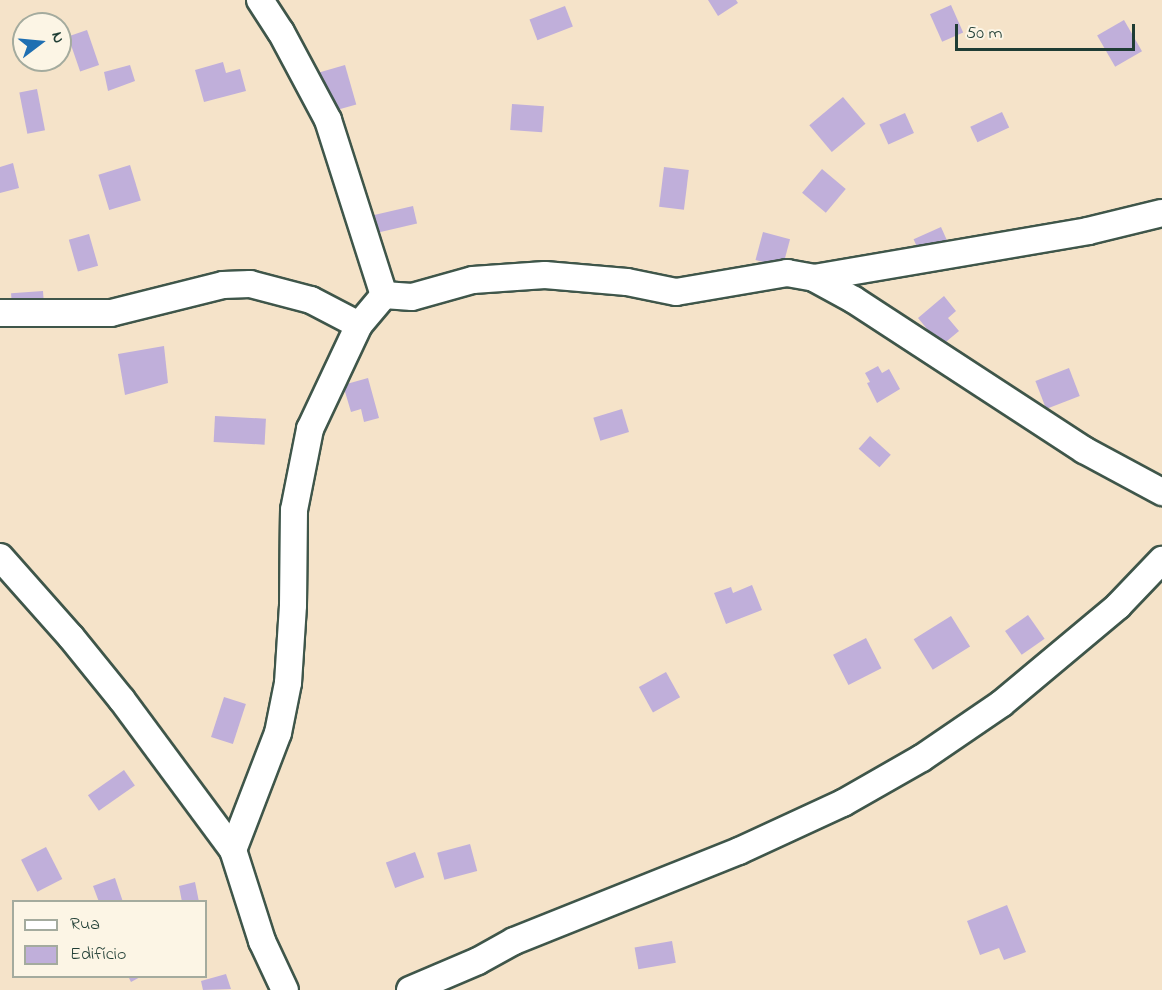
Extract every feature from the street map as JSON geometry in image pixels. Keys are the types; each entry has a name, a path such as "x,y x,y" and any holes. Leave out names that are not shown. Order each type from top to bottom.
{"street":[{"path":"260,0 281,32 328,120 384,295"},
{"path":"814,278 1088,231 1162,213"},
{"path":"384,295 412,297 473,280 545,275 627,282 676,292 787,273 814,278 854,300 1084,450 1162,492"},
{"path":"0,314 111,313 223,285 250,284 311,300 359,324"},
{"path":"233,850 278,733 288,683 293,605 294,510 310,429 359,324 384,295"},
{"path":"0,557 72,637 122,700 233,850 262,941 285,990"},
{"path":"410,990 478,961 514,941 739,850 843,803 922,758 1001,704 1118,606 1162,560"}],"building":[{"path":"708,0 736,0 738,3 718,16"},
{"path":"951,5 963,32 942,42 930,14"},
{"path":"565,6 573,27 537,40 530,20"},
{"path":"1124,20 1142,51 1115,67 1097,36"},
{"path":"87,30 99,65 80,71 72,48 72,35"},
{"path":"223,62 226,73 240,69 246,91 204,102 195,70"},
{"path":"130,65 135,81 108,91 104,72"},
{"path":"345,65 356,104 322,114 310,75"},
{"path":"37,89 45,130 27,134 19,92"},
{"path":"843,97 865,124 832,152 809,125"},
{"path":"512,104 544,106 542,132 510,130"},
{"path":"1002,112 1009,127 977,142 970,127"},
{"path":"905,113 914,133 888,144 879,124"},
{"path":"13,163 19,188 0,193 0,167"},
{"path":"130,165 141,200 109,210 98,175"},
{"path":"664,167 689,170 684,210 659,207"},
{"path":"822,169 846,189 826,213 802,193"},
{"path":"413,206 417,224 376,233 372,215"},
{"path":"941,227 950,247 923,259 914,239"},
{"path":"763,232 790,239 783,267 755,260"},
{"path":"89,234 98,266 78,272 69,240"},
{"path":"43,291 44,307 12,309 11,293"},
{"path":"944,296 956,311 948,318 959,331 941,346 918,318"},
{"path":"164,346 168,383 125,395 118,354"},
{"path":"878,366 882,373 889,369 900,389 877,403 867,383 870,382 865,373"},
{"path":"1069,368 1080,396 1046,409 1035,381"},
{"path":"368,378 379,418 364,422 361,409 351,412 343,385"},
{"path":"622,409 629,432 600,441 593,418"},
{"path":"215,416 266,419 265,445 214,442"},
{"path":"870,436 891,455 879,467 859,449"},
{"path":"752,585 762,610 726,624 714,593 731,587 733,593"},
{"path":"1028,615 1045,639 1022,655 1005,631"},
{"path":"951,616 970,647 933,670 914,639"},
{"path":"866,638 881,668 848,685 833,655"},
{"path":"666,672 680,697 653,712 639,687"},
{"path":"224,697 246,704 233,744 211,737"},
{"path":"124,770 135,786 99,811 88,795"},
{"path":"470,844 477,871 444,880 437,853"},
{"path":"46,847 62,879 37,892 21,860"},
{"path":"415,852 424,877 395,888 386,863"},
{"path":"115,878 122,900 98,900 93,886"},
{"path":"195,882 199,900 182,900 179,886"},
{"path":"1007,905 1026,952 1004,960 999,948 980,955 967,921"},
{"path":"672,941 676,963 638,969 635,948"},
{"path":"226,974 231,989 203,990 201,981"}]}
